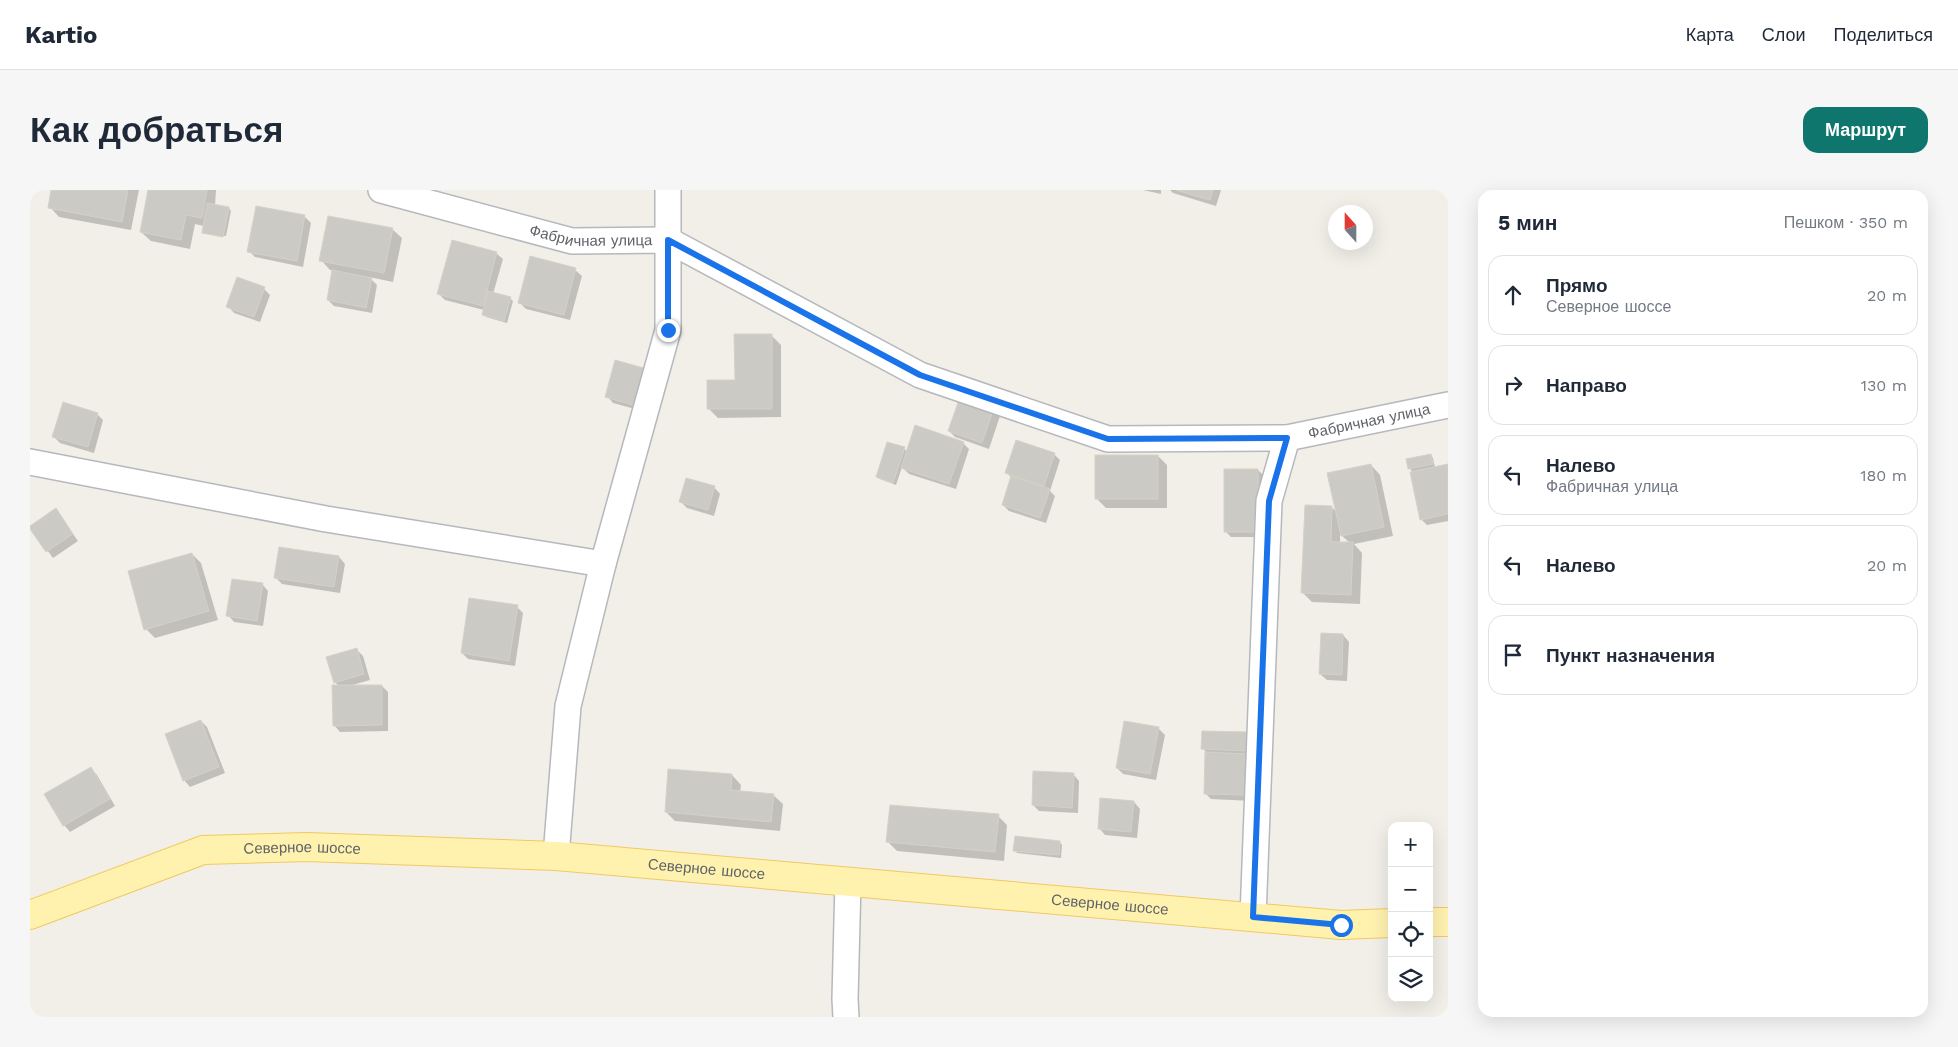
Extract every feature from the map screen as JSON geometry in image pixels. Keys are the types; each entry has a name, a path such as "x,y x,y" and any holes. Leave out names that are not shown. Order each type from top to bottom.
{"main road":[{"name":"Северное шоссе","path":"30,915 203,850 307,847 556,856 1341,925 1388,923"},
{"path":"1433,922 1448,922"}],"street":[{"name":"Фабричная улица","path":"381,190 572,241 668,240 920,375 1108,439 1287,438 1448,405"},
{"path":"556,856 568,706 603,564 668,330 668,190"},
{"path":"1253,917 1269,501 1287,438"},
{"path":"30,462 326,519 603,564"},
{"path":"846,1017 848,882"}],"building":[{"path":"51,190 128,190 122,222 48,208"},
{"path":"148,190 207,190 202,218 186,215 181,240 140,232"},
{"path":"1176,190 1213,190 1210,200"},
{"path":"207,203 229,207 223,237 202,233"},
{"path":"256,206 305,215 297,261 247,252"},
{"path":"328,216 393,228 384,273 319,261"},
{"path":"452,240 497,252 483,306 437,294"},
{"path":"530,256 576,268 564,315 518,303"},
{"path":"332,270 372,278 366,308 327,300"},
{"path":"237,277 265,287 254,317 226,307"},
{"path":"488,291 511,297 504,321 482,315"},
{"path":"734,334 772,334 772,409 707,409 707,380 735,380"},
{"path":"615,360 658,372 647,409 605,397"},
{"path":"960,397 994,408 982,443 948,431"},
{"path":"63,402 98,413 88,447 52,437"},
{"path":"915,425 964,442 949,484 901,468"},
{"path":"1016,440 1055,453 1044,486 1005,473"},
{"path":"887,442 905,447 893,483 876,477"},
{"path":"1431,454 1433,464 1408,469 1406,459"},
{"path":"1095,455 1158,455 1158,499 1095,499"},
{"path":"1371,464 1384,527 1341,536 1327,473"},
{"path":"1448,464 1448,514 1420,520 1410,472"},
{"path":"1224,469 1258,469 1259,532 1224,532"},
{"path":"1011,476 1050,489 1040,518 1002,505"},
{"path":"686,478 715,486 708,510 679,502"},
{"path":"1305,505 1332,506 1331,542 1353,542 1351,595 1301,593"},
{"path":"56,508 73,534 46,552 30,529 30,526"},
{"path":"279,547 339,556 334,587 274,578"},
{"path":"192,553 209,611 144,630 128,571"},
{"path":"232,579 263,583 257,621 226,616"},
{"path":"469,598 518,605 509,661 461,653"},
{"path":"1321,633 1343,634 1342,675 1319,674"},
{"path":"357,648 364,674 334,683 326,657"},
{"path":"332,685 382,685 382,725 333,726"},
{"path":"201,720 219,767 183,781 165,734"},
{"path":"1124,721 1159,727 1150,774 1116,768"},
{"path":"1202,731 1247,732 1246,751 1201,749"},
{"path":"1205,752 1249,754 1247,795 1204,794"},
{"path":"91,767 110,799 63,826 44,794"},
{"path":"668,769 732,774 731,790 774,794 771,822 665,812"},
{"path":"1033,771 1074,773 1072,808 1032,805"},
{"path":"1100,798 1134,801 1131,832 1098,829"},
{"path":"890,805 999,814 995,852 886,842"},
{"path":"1015,836 1060,841 1059,855 1013,851"}],"route":[{"path":"668,330 668,240 920,375 1108,439 1287,438 1269,501 1253,917 1341,925"}]}
